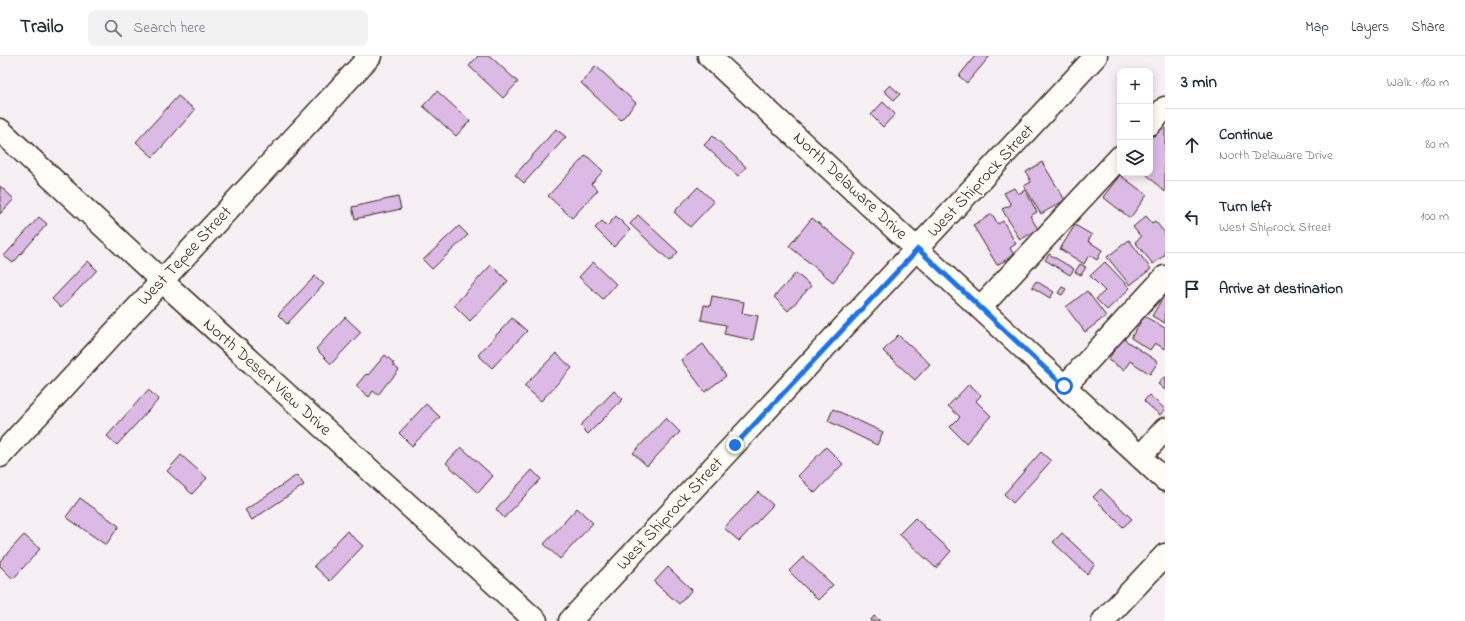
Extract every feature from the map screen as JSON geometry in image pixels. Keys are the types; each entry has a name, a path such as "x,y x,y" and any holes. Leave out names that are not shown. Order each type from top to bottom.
{"street":[{"name":"West Tepee Street","path":"0,456 370,56"},
{"name":"North Delaware Drive","path":"709,56 1165,480"},
{"name":"West Shiprock Street","path":"570,621 918,249 1096,56"},
{"path":"1153,121 1165,108"},
{"name":"North Desert View Drive","path":"0,130 162,281 536,621"},
{"path":"980,308 1117,159"},
{"path":"1064,386 1165,277"},
{"path":"1140,457 1165,429"},
{"path":"1103,621 1165,555"}],"building":[{"path":"478,56 490,56 518,82 503,98 469,66"},
{"path":"975,56 990,56 967,83 959,76"},
{"path":"596,66 636,103 621,120 581,83"},
{"path":"890,85 900,94 894,100 884,91"},
{"path":"437,91 470,121 456,136 423,106"},
{"path":"178,96 195,110 153,157 136,142"},
{"path":"883,102 895,114 883,127 871,115"},
{"path":"1164,124 1165,125 1165,192 1148,176 1153,176 1153,136"},
{"path":"556,129 566,137 524,183 515,175"},
{"path":"713,136 746,167 738,176 704,145"},
{"path":"586,155 603,171 591,184 598,190 572,218 548,196"},
{"path":"1042,162 1065,200 1041,214 1024,186 1031,182 1026,172"},
{"path":"1119,176 1147,195 1130,218 1103,197"},
{"path":"0,186 14,199 0,214"},
{"path":"698,187 714,202 690,227 674,212"},
{"path":"1014,188 1018,194 1025,190 1037,212 1030,216 1038,229 1020,240 1002,209 1011,205 1004,193"},
{"path":"398,197 401,209 355,219 352,207"},
{"path":"992,214 998,224 1003,221 1016,244 1010,248 1014,255 997,265 973,225"},
{"path":"638,215 678,252 670,261 630,224"},
{"path":"616,216 630,230 614,247 595,228 602,221 607,226"},
{"path":"1146,216 1152,223 1155,221 1165,233 1165,255 1153,264 1135,242 1141,237 1133,227"},
{"path":"39,217 47,224 13,263 4,256"},
{"path":"812,218 856,254 833,282 789,246"},
{"path":"1075,225 1092,235 1088,241 1102,250 1097,260 1089,255 1084,264 1060,249"},
{"path":"459,226 468,235 432,269 423,260"},
{"path":"1129,240 1151,269 1130,285 1107,257"},
{"path":"1049,254 1074,269 1070,275 1045,260"},
{"path":"88,261 97,270 61,308 52,299"},
{"path":"593,262 616,284 603,299 579,277"},
{"path":"1105,262 1130,288 1107,310 1096,299 1105,291 1090,276"},
{"path":"1080,264 1086,267 1081,275 1075,272"},
{"path":"491,265 508,281 470,321 454,305"},
{"path":"796,273 811,286 788,311 774,297"},
{"path":"315,276 324,284 287,324 278,315"},
{"path":"1036,281 1054,292 1050,298 1032,287"},
{"path":"1062,287 1066,289 1062,295 1058,293"},
{"path":"1087,291 1106,316 1085,332 1066,307"},
{"path":"1165,294 1165,323 1152,316"},
{"path":"712,296 744,302 742,313 758,316 753,340 724,334 726,325 701,320 704,305 710,306"},
{"path":"1144,316 1165,328 1165,349 1155,343 1150,350 1131,338"},
{"path":"345,317 361,332 331,364 316,349"},
{"path":"512,318 527,331 492,368 478,355"},
{"path":"898,335 930,364 915,380 883,351"},
{"path":"1122,338 1158,362 1150,374 1130,361 1124,370 1108,360"},
{"path":"703,344 726,376 705,392 681,360"},
{"path":"556,353 572,368 541,401 524,386"},
{"path":"385,355 399,370 378,395 373,391 369,397 356,386 366,374 368,375"},
{"path":"1164,377 1165,378 1165,390 1158,384"},
{"path":"969,384 981,395 976,401 991,416 966,443 950,427 960,417 948,406"},
{"path":"148,390 159,399 117,445 107,436"},
{"path":"614,391 623,399 588,434 580,426"},
{"path":"1149,395 1165,409 1160,415 1144,401"},
{"path":"426,404 440,417 412,446 399,433"},
{"path":"833,409 883,432 877,445 828,421"},
{"path":"666,418 680,432 647,466 633,453"},
{"path":"461,447 493,476 478,493 446,463"},
{"path":"826,447 843,464 815,493 798,476"},
{"path":"1041,452 1051,461 1013,503 1004,494"},
{"path":"181,455 207,478 192,494 167,471"},
{"path":"532,470 541,479 504,518 496,509"},
{"path":"297,475 304,485 252,520 245,510"},
{"path":"1101,489 1132,519 1123,527 1093,497"},
{"path":"758,492 773,505 739,541 724,528"},
{"path":"80,498 119,526 106,545 66,517"},
{"path":"577,508 593,523 560,559 544,544"},
{"path":"915,518 951,551 936,568 899,534"},
{"path":"347,531 363,546 330,581 314,566"},
{"path":"1062,533 1095,564 1087,574 1053,542"},
{"path":"24,535 40,549 13,579 0,566 0,561"},
{"path":"803,557 833,585 818,600 789,571"},
{"path":"668,567 692,590 679,604 654,582"},
{"path":"874,616 880,621 870,621"}],"route":[{"path":"735,445 918,249 1064,386"}]}
